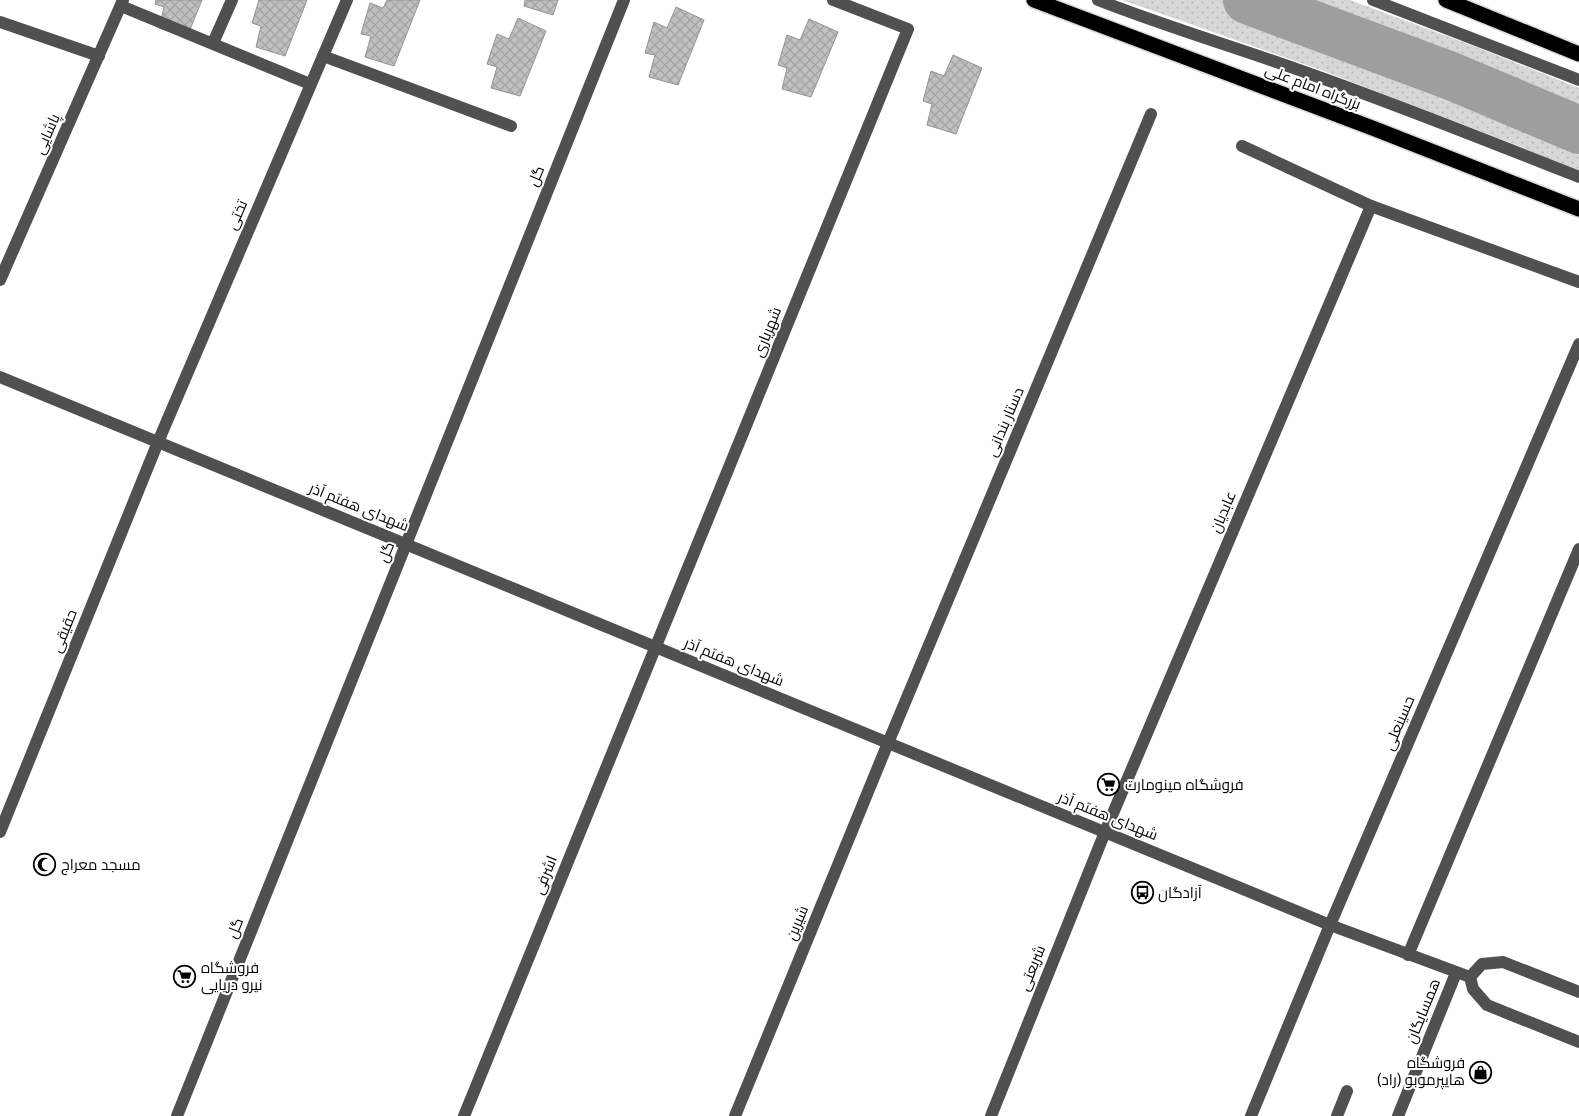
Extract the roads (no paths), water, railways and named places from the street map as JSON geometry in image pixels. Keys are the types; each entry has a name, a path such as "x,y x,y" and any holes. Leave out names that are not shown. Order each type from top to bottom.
{"highway":[{"name":"بزرگراه امام علی","path":"1034,0 1579,209"},
{"path":"1446,0 1579,54"}],"street":[{"path":"213,43 232,0"},
{"name":"تختی","path":"158,442 347,0"},
{"name":"گل","path":"177,1116 624,0"},
{"name":"شهریاری","path":"656,647 908,29 833,0"},
{"path":"1098,0 1323,78 1579,177"},
{"path":"1372,0 1579,80"},
{"path":"122,3 310,84"},
{"name":"پاشایی","path":"0,280 122,3"},
{"path":"0,22 99,56"},
{"path":"323,56 511,126"},
{"name":"دستار بندانی","path":"888,743 1152,114"},
{"path":"1242,146 1371,206 1579,282"},
{"name":"عابدیان","path":"1104,832 1371,206"},
{"name":"حسینعلی","path":"1252,1116 1330,925 1579,344"},
{"name":"شهدای هفتم آذر","path":"0,377 1330,925 1470,978"},
{"name":"حقیقی","path":"0,832 158,442"},
{"path":"1408,955 1579,549"},
{"name":"اشرفی","path":"464,1116 656,647"},
{"name":"شیرین","path":"735,1116 888,743"},
{"name":"شریعتی","path":"991,1116 1104,832"},
{"path":"1579,992 1503,962 1482,964 1470,978 1472,989 1487,1005 1579,1042"},
{"name":"همسایگان","path":"1398,1116 1456,974"},
{"path":"1337,1116 1347,1090"}],"waterway":[{"path":"1247,0 1451,76 1579,130"}],"place":[{"name":"فروشگاه مینومارت","path":"1109,785"},
{"name":"مسجد معراج","path":"45,865"},
{"name":"آزادگان","path":"1142,893"},
{"name":"فروشگاه نیرو دریایی","path":"185,977"},
{"name":"فروشگاه هایپرموبو (راد)","path":"1481,1072"}]}
